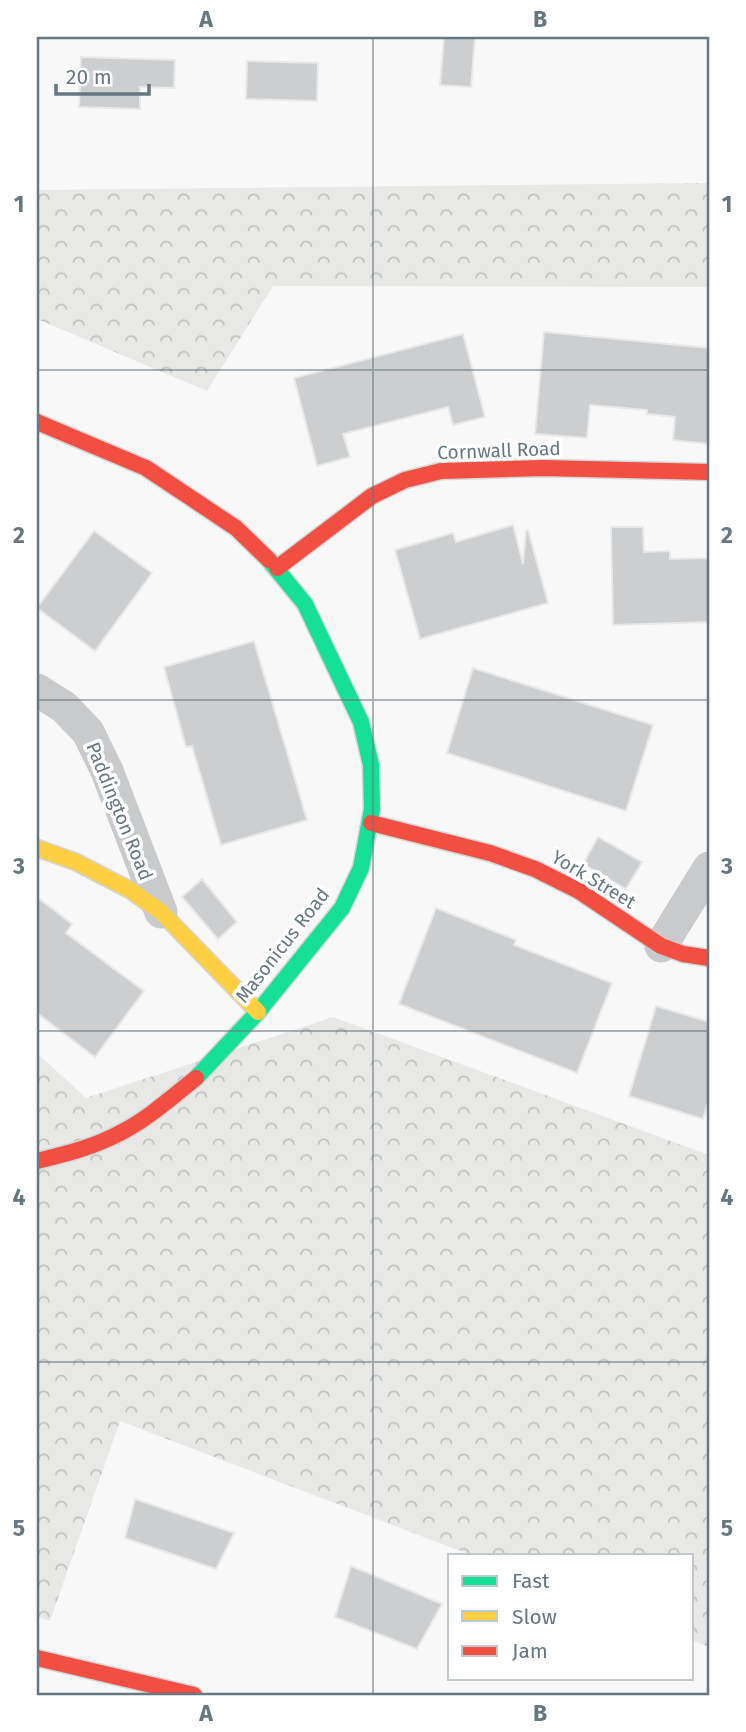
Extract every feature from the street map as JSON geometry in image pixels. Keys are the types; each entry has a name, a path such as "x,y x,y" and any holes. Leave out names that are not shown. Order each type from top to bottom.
{"street":[{"name":"Masonicus Road","path":"37,422 146,468 236,528 277,568 305,604 361,722 371,765 371,823 360,868 342,908 258,1012 198,1076 121,1133 75,1152 37,1161"},
{"name":"Cornwall Road","path":"277,568 372,496 405,480 441,471 543,468 709,472"},
{"name":"Paddington Road","path":"37,690 64,707 88,732 107,771 161,912"},
{"name":"York Street","path":"371,823 489,853 536,869 579,891 661,947 709,958"},
{"path":"37,848 76,862 130,890 161,912 258,1012"},
{"path":"661,947 709,868"},
{"path":"38,1663 194,1695"}],"green space":[{"path":"709,183 709,287 273,286 207,391 37,319 37,190"},
{"path":"333,1017 709,1155 709,1647 694,1641 694,1554 468,1554 120,1421 50,1621 37,1617 37,1053 86,1098"}],"building":[{"path":"444,37 475,37 471,87 440,85"},
{"path":"81,57 175,60 174,88 140,87 140,109 79,107"},
{"path":"247,61 318,63 317,101 246,99"},
{"path":"544,332 709,348 709,444 673,440 675,417 647,414 647,410 590,405 587,438 535,434"},
{"path":"463,334 485,417 453,425 448,407 343,434 350,457 317,466 294,378"},
{"path":"513,525 523,564 528,530 548,603 420,639 395,550 453,533 456,542"},
{"path":"611,527 643,527 644,552 670,551 670,559 709,558 709,622 613,625"},
{"path":"94,531 152,573 95,651 37,608"},
{"path":"254,641 307,820 221,845 192,746 186,747 164,667"},
{"path":"473,668 653,725 626,811 447,753"},
{"path":"598,837 642,862 626,889 583,864"},
{"path":"202,879 237,922 218,939 182,897"},
{"path":"37,897 72,924 66,933 144,991 95,1057 37,1013"},
{"path":"436,908 516,940 514,945 612,983 577,1073 399,1004"},
{"path":"656,1006 709,1022 709,1099 703,1119 629,1096"},
{"path":"135,1499 234,1533 216,1569 125,1538"},
{"path":"351,1566 442,1604 417,1649 335,1617"}],"traffic: fast":[{"path":"196,1078 258,1012 342,908 361,868 372,809 371,765 361,722 305,604 269,560"}],"traffic: slow":[{"path":"37,848 76,862 130,890 161,912 258,1012"}],"traffic: jam":[{"path":"37,422 146,468 236,528 269,560"},
{"path":"277,568 372,496 405,480 441,471 543,468 709,472"},
{"path":"371,823 490,853 535,869 579,891 661,946 683,954 709,958"},
{"path":"37,1161 90,1146 120,1133 150,1114 196,1078"},
{"path":"37,1658 194,1695"}]}
